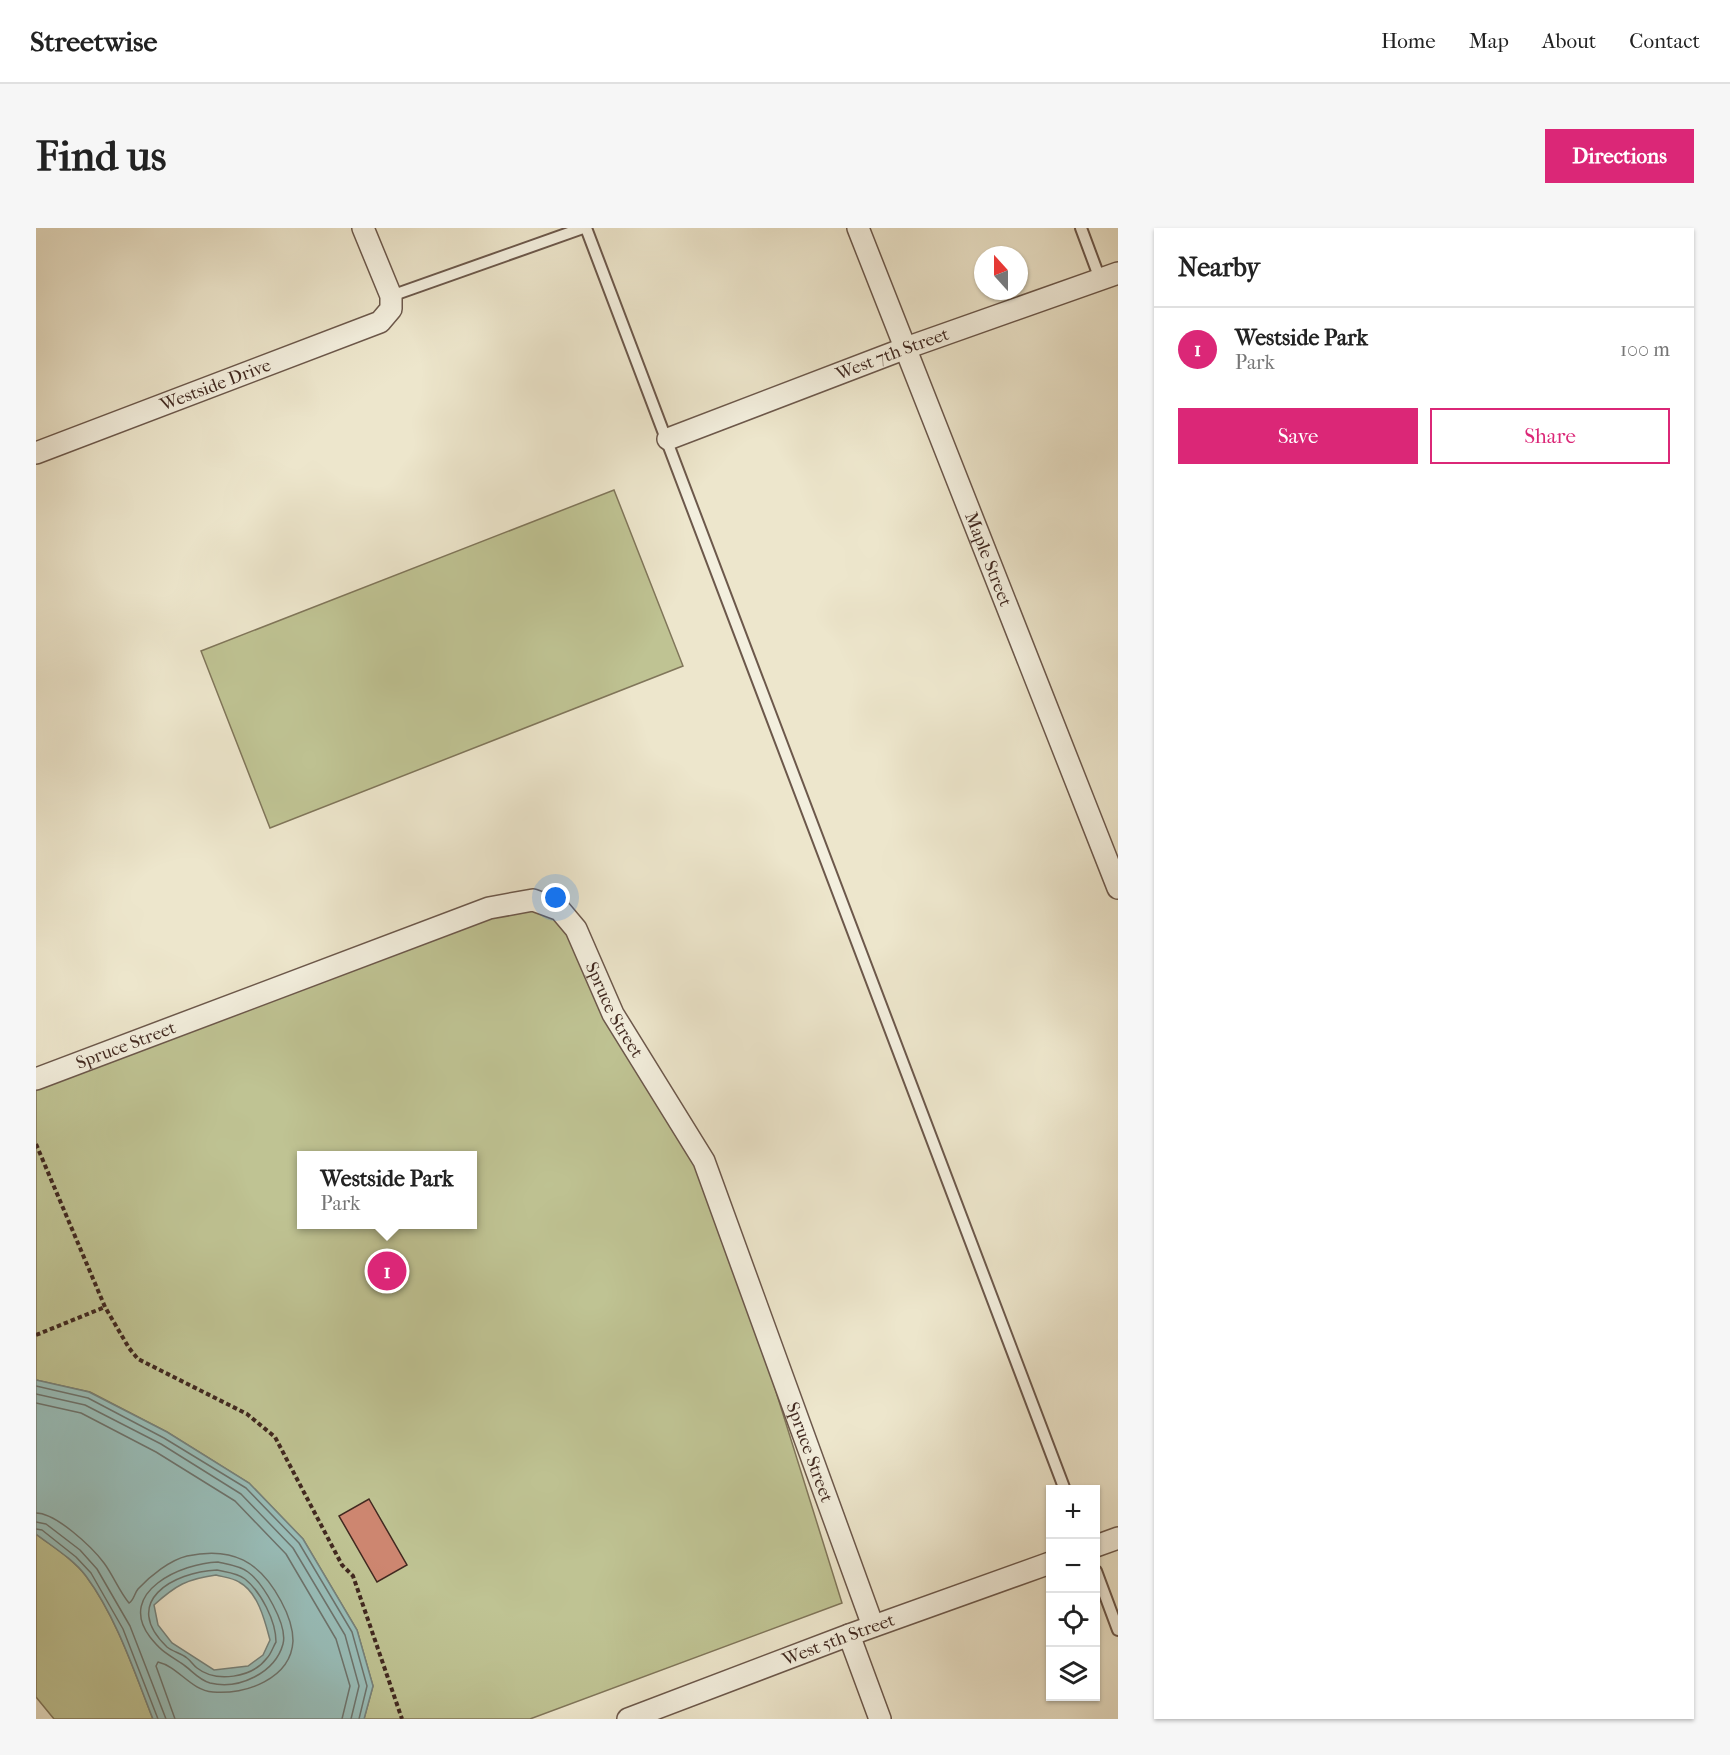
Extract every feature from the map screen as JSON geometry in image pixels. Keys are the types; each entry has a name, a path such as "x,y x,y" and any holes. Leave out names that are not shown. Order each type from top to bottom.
{"street":[{"path":"363,228 391,303"},
{"name":"Maple Street","path":"858,228 1118,888"},
{"name":"West 7th Street","path":"668,439 906,348 1109,276"},
{"name":"Westside Drive","path":"36,453 380,321 391,303"},
{"name":"Spruce Street","path":"36,1079 489,908 534,900 560,910 576,929 613,1014 704,1161 873,1626"},
{"path":"1100,1544 1118,1538"},
{"name":"West 5th Street","path":"628,1719 873,1626 1046,1564"},
{"path":"849,1635 880,1719"}],"lane":[{"name":"Westside Drive","path":"391,303 584,228 668,439 1063,1485"},
{"path":"1081,228 1109,276"},
{"path":"1100,1584 1118,1630"}],"path":[{"path":"36,1144 105,1307 129,1348 138,1359 247,1414 275,1437 342,1565 353,1576 402,1719"},
{"path":"36,1335 105,1307"}],"green space":[{"path":"614,490 683,666 270,828 201,651"},
{"path":"533,900 576,929 704,1161 842,1603 530,1719 364,1719 373,1686 357,1630 303,1539 249,1483 167,1432 90,1392 36,1380 36,1079"},
{"path":"36,1534 75,1564 97,1592 124,1645 153,1719 54,1719 36,1697"}],"water":[{"path":"36,1380 89,1392 167,1432 249,1483 303,1539 357,1630 373,1686 364,1719 153,1719 124,1645 97,1592 75,1564 36,1534","holes":["216,1575 234,1580 246,1587 256,1600 263,1616 270,1640 263,1655 248,1666 214,1670 172,1643 158,1625 154,1605 162,1598 189,1581"]}],"building":[{"path":"369,1499 407,1565 377,1582 339,1516"}],"place":[{"name":"Westside Park","path":"387,1271"}]}
